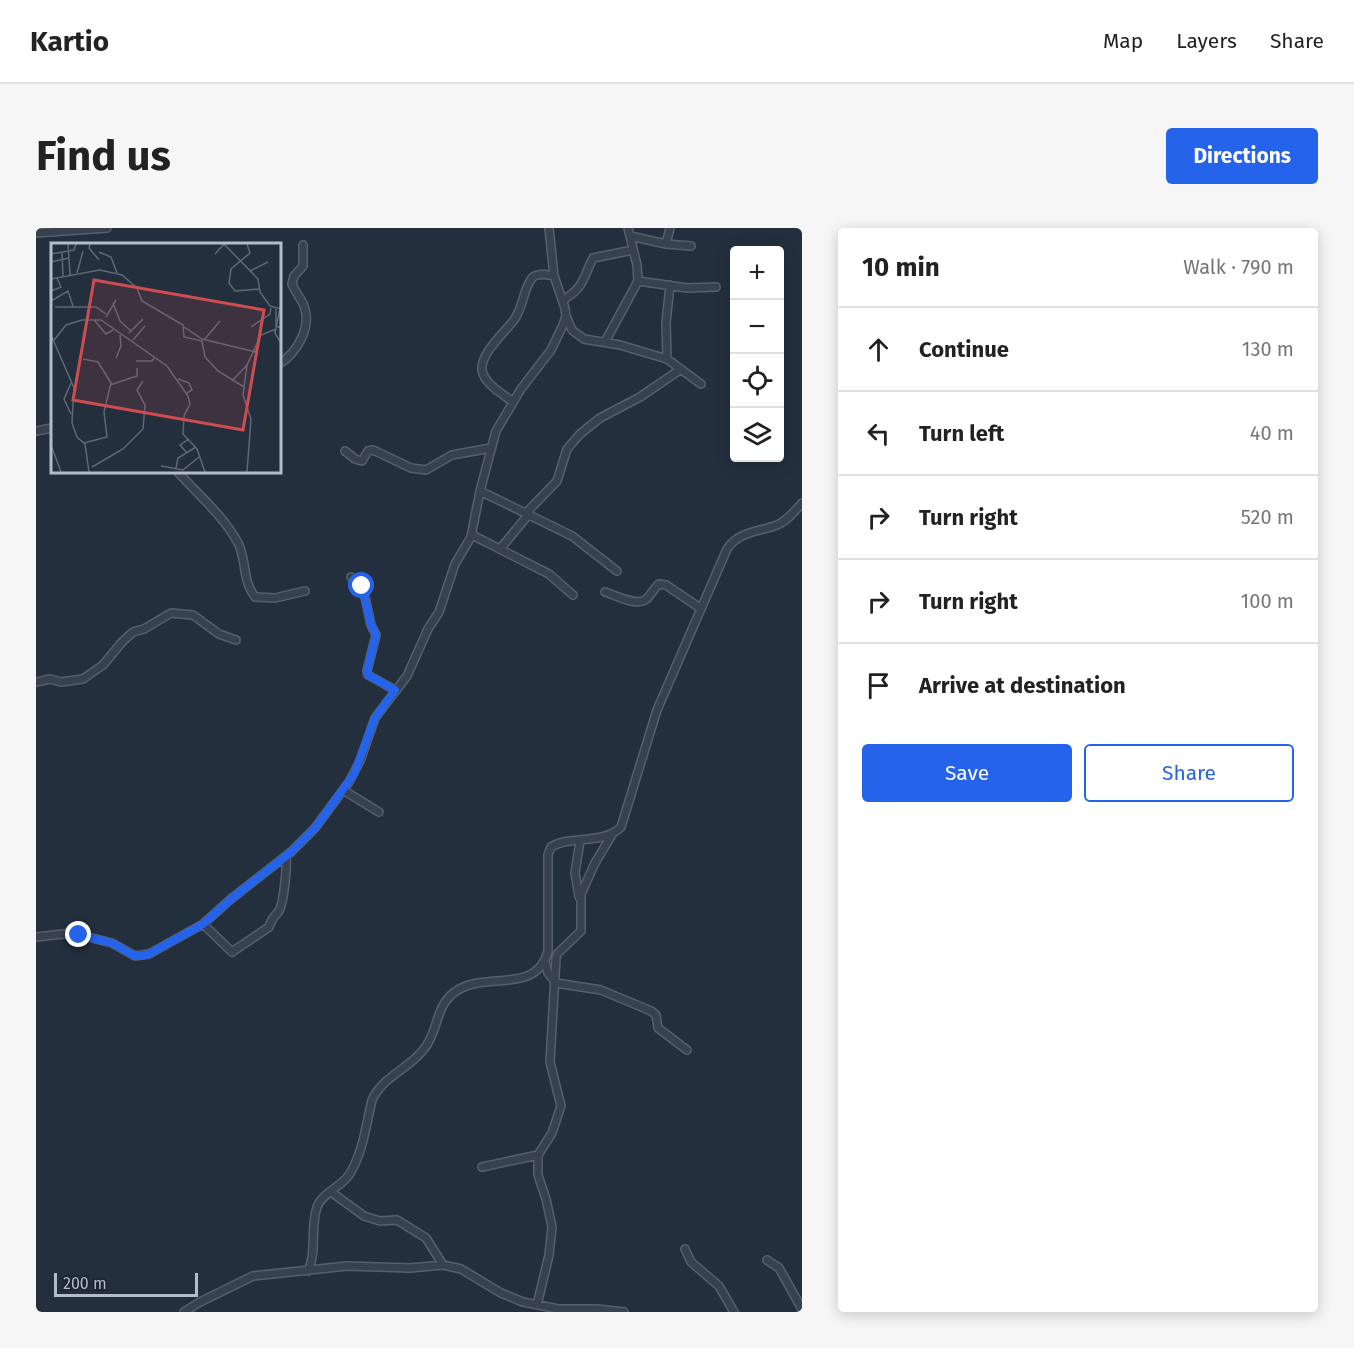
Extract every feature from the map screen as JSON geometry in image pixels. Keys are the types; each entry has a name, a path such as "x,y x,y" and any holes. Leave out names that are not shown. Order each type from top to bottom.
{"street":[{"path":"36,232 107,228"},
{"path":"549,228 554,276 566,316 576,335 590,341 605,342 667,359 701,384"},
{"path":"666,244 670,228"},
{"path":"629,232 666,244 691,246"},
{"path":"605,342 638,281 629,232"},
{"path":"280,363 292,354 306,327 304,306 292,284 294,276 303,266 303,245"},
{"path":"563,300 578,291 593,258 633,250"},
{"path":"513,402 489,383 483,374 483,361 517,315 526,289 534,276 538,274 554,276"},
{"path":"638,281 698,288 716,287"},
{"path":"667,359 666,323 670,285"},
{"path":"36,937 72,933 112,943 135,956 149,954 203,924 303,842 315,828 343,790 360,761 375,718 407,676 428,629 439,612 455,564 472,535 490,448 501,421 521,389 552,350 566,316"},
{"path":"500,549 557,481 567,449 580,434 600,418 640,397 681,369"},
{"path":"36,431 51,428"},
{"path":"345,451 355,459 362,461 369,451 373,450 411,468 426,470 452,455 490,448"},
{"path":"178,472 218,513 237,541 242,555 246,584 255,597 275,598 305,591"},
{"path":"480,491 572,536 617,571"},
{"path":"687,1050 658,1028 656,1016 647,1009 601,990 556,983 548,973 545,962 548,951 546,905 549,850 557,843 580,841 613,833 623,823 651,726 700,608 731,543 752,531 780,524 802,503"},
{"path":"472,535 549,574 573,595"},
{"path":"351,577 363,588 371,625 376,635 368,675 395,690"},
{"path":"605,592 641,601 646,599 659,584 666,585 700,608"},
{"path":"36,682 47,679 61,682 84,679 103,665 133,632 144,629 171,613 193,615 219,634 236,640"},
{"path":"343,790 379,812"},
{"path":"580,902 588,878 613,833"},
{"path":"537,1305 549,1255 552,1227 538,1175 538,1155 554,1127 561,1106 550,1062 557,956 582,928 575,873 580,841"},
{"path":"203,924 232,952 269,927 270,920 281,905 287,868 285,857"},
{"path":"312,1268 317,1206 342,1183 357,1157 376,1092 385,1080 411,1063 424,1049 430,1040 439,1012 448,997 457,990 475,983 519,979 529,975 545,962"},
{"path":"482,1167 538,1155"},
{"path":"331,1192 364,1216 381,1221 397,1220 426,1238 443,1264"},
{"path":"685,1249 691,1262 719,1286 734,1312"},
{"path":"767,1260 778,1268 802,1309"},
{"path":"184,1312 253,1276 312,1268 347,1266 410,1268 443,1264 460,1269 512,1298 537,1305 558,1309 624,1312"}],"route":[{"path":"79,935 112,943 135,956 149,954 203,924 303,842 315,828 354,774 375,718 395,690 368,675 376,635 371,625 362,586"}]}
